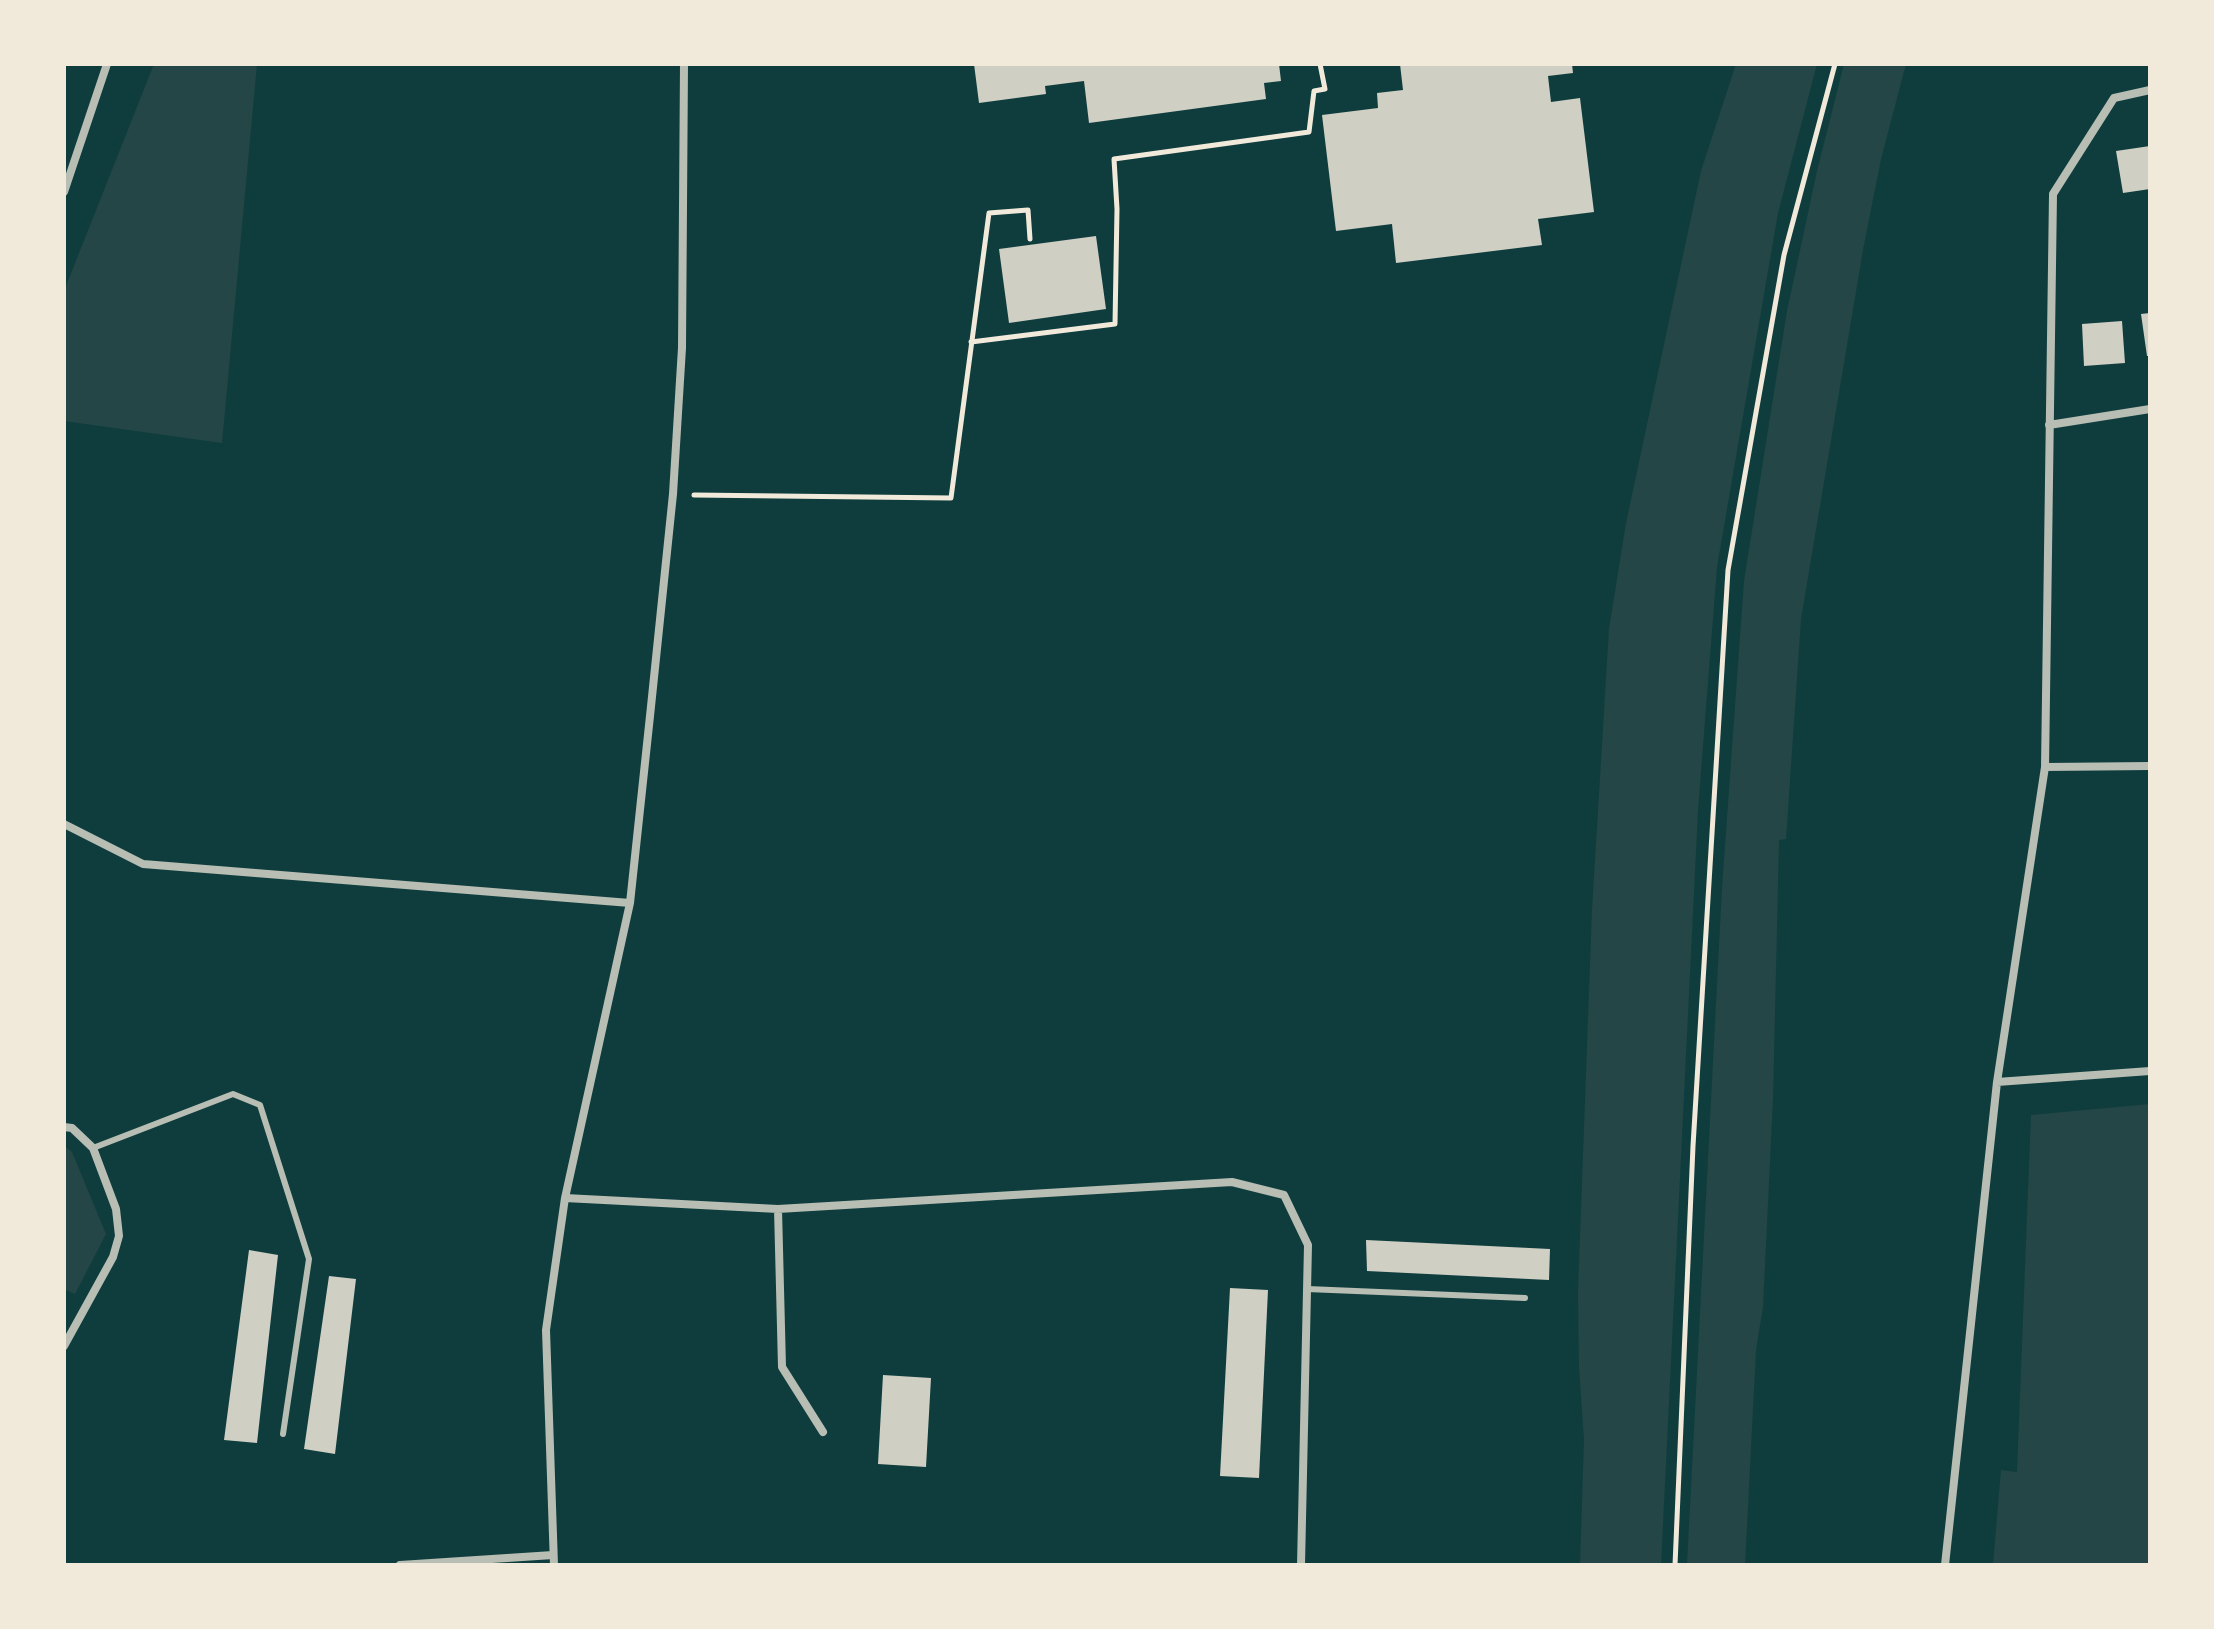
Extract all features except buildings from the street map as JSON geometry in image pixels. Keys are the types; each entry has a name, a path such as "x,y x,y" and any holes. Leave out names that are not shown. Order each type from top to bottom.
{"street":[{"path":"64,192 107,64"},
{"path":"400,1565 554,1560 546,1330 565,1198 630,903 673,494 682,348 684,64"},
{"path":"1945,1565 1997,1082 2045,767 2053,194 2114,98 2150,90"},
{"path":"2049,425 2150,409"},
{"path":"2045,767 2150,766"},
{"path":"64,824 143,864 630,903"},
{"path":"1997,1082 2150,1071"},
{"path":"64,1127 72,1128 93,1148 116,1209 119,1236 113,1257 64,1346"},
{"path":"565,1198 778,1209 1232,1182 1284,1195 1308,1245 1301,1565"},
{"path":"778,1209 782,1367 823,1432"}],"lane":[{"path":"93,1148 233,1094 260,1105 309,1259 283,1434"},
{"path":"1307,1289 1525,1298"}],"path":[{"path":"971,342 1115,324 1117,209 1114,159 1309,132 1314,91 1325,89 1320,64"},
{"path":"1675,1565 1693,1146 1728,570 1784,255 1835,64"},
{"path":"673,494 951,498 989,213 1028,210 1030,239"}],"shaded area":[{"path":"154,64 257,64 222,443 64,421 64,291"},
{"path":"1736,64 1817,64 1778,213 1717,567 1698,810 1661,1565 1580,1565 1584,1440 1578,1292 1592,910 1609,629 1626,523 1701,171"},
{"path":"1844,64 1906,64 1881,159 1863,250 1801,619 1786,839 1779,840 1773,1099 1763,1307 1756,1350 1745,1565 1687,1565 1722,888 1744,581 1787,311"},
{"path":"2150,1104 2150,1565 1993,1565 2001,1470 2017,1472 2031,1115"},
{"path":"64,1146 72,1152 106,1234 75,1294 64,1289"}]}
